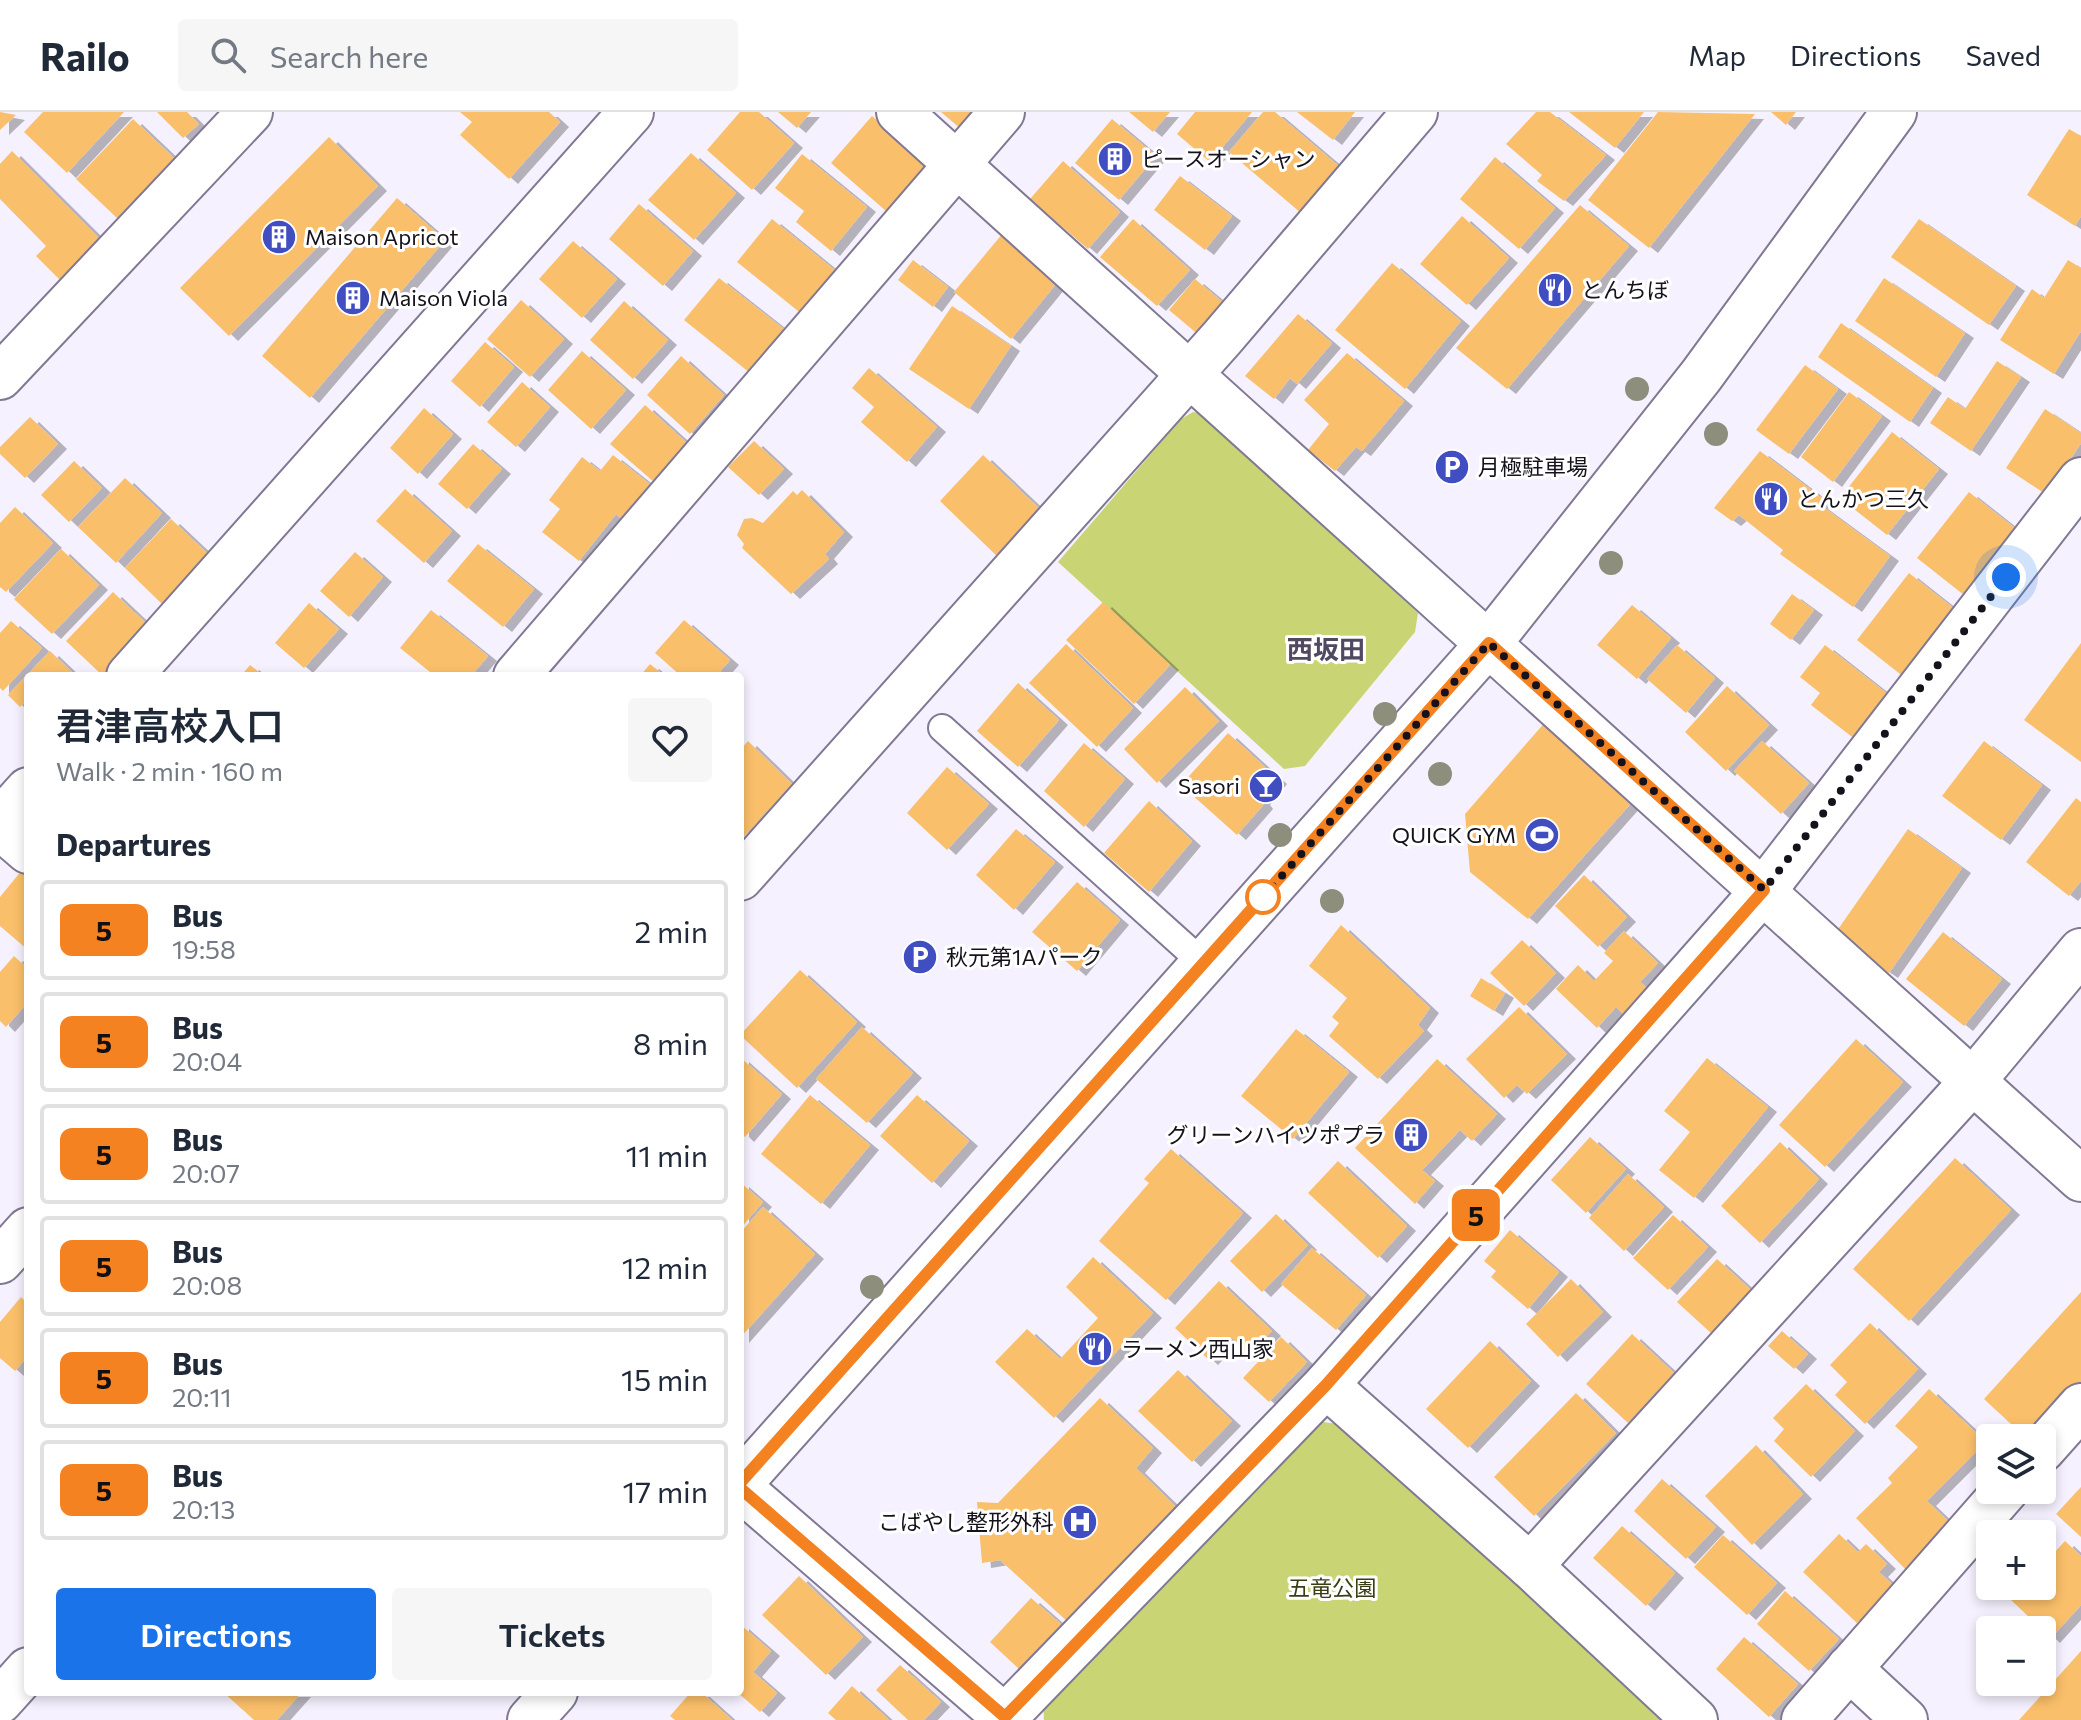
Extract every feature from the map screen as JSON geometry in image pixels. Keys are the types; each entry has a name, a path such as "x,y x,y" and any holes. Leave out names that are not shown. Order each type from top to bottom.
{"street":[{"path":"0,377 250,112"},
{"path":"133,672 631,112"},
{"path":"899,112 2081,1179"},
{"path":"519,672 1002,112"},
{"path":"744,874 1188,375 1415,112"},
{"path":"744,1482 1489,643 1701,376 1894,112"},
{"path":"744,1490 1005,1719 1326,1385 1764,890 2081,480"},
{"path":"24,795 0,824 24,847"},
{"path":"1530,1566 1972,1082 2081,951"},
{"path":"0,1261 24,1234"},
{"path":"1326,1385 1530,1566 1695,1720"},
{"path":"2056,1434 2081,1406"},
{"path":"1804,1720 1994,1504"},
{"path":"1849,1668 1905,1720"},
{"path":"0,1701 24,1674"},
{"path":"530,1720 551,1696"}],"lane":[{"path":"942,728 1204,964"}],"green space":[{"path":"1193,412 1212,415 1418,613 1415,632 1305,766 1284,769 1058,562 1181,419"},
{"name":"五竜公園","path":"1310,1420 1350,1426 1673,1720 1044,1720 1043,1701"}],"building":[{"path":"0,112 16,115 0,130"},
{"path":"43,112 124,112 67,173 24,132"},
{"path":"157,112 187,112 199,124 183,138"},
{"path":"460,112 549,112 560,122 509,179 460,135 472,122"},
{"path":"740,112 759,112 794,143 752,190 707,150"},
{"path":"778,112 811,112 797,128"},
{"path":"941,112 975,112 961,129"},
{"path":"1129,112 1170,112 1153,132"},
{"path":"1195,112 1252,112 1210,162 1177,134"},
{"path":"1263,112 1275,112 1341,168 1301,213 1229,152"},
{"path":"1297,112 1355,112 1333,140"},
{"path":"1536,112 1550,112 1606,155 1564,201 1537,181 1542,175 1506,144"},
{"path":"1569,112 1644,112 1615,148"},
{"path":"1658,112 1755,114 1649,248 1588,200"},
{"path":"1771,112 1796,112 1786,125"},
{"path":"872,116 927,164 886,211 831,163"},
{"path":"133,119 176,160 119,220 76,179"},
{"name":"ピースオーシャン","path":"1112,119 1156,156 1119,200 1075,163"},
{"path":"2069,129 2081,136 2081,216 2075,226 2027,195"},
{"name":"Maison Apricot","path":"329,137 378,186 229,336 180,288"},
{"path":"12,151 100,239 60,280 36,256 46,246 0,199 0,164"},
{"path":"691,153 736,193 694,240 648,200"},
{"path":"802,154 867,207 831,251 796,222 804,211 775,188"},
{"path":"1495,157 1555,208 1519,249 1460,199"},
{"path":"1063,161 1120,212 1088,249 1030,199"},
{"path":"1180,176 1232,216 1205,250 1154,210"},
{"name":"Maison Viola","path":"397,198 445,240 310,398 262,356"},
{"path":"639,204 693,251 663,286 609,239"},
{"path":"1580,205 1629,246 1507,389 1456,348"},
{"path":"1462,216 1509,258 1467,305 1420,264"},
{"path":"772,219 837,272 803,315 737,262"},
{"path":"1133,219 1190,270 1157,306 1100,257"},
{"path":"1919,219 2016,286 1989,325 1891,257"},
{"path":"1003,233 1060,279 1011,339 954,292"},
{"path":"573,241 617,279 582,318 539,279"},
{"path":"913,260 948,287 933,307 898,280"},
{"path":"2068,260 2081,268 2081,331 2054,374 2000,340 2032,289 2044,298"},
{"path":"1392,263 1461,321 1405,389 1335,330"},
{"path":"719,278 785,330 750,373 684,320"},
{"path":"1884,278 1965,333 1936,377 1855,321"},
{"path":"1195,279 1226,305 1200,336 1169,310"},
{"path":"521,300 564,339 530,377 487,339"},
{"path":"624,301 668,340 633,379 590,340"},
{"path":"952,306 1011,346 969,409 909,369"},
{"path":"1298,314 1332,343 1297,384 1290,378 1274,399 1245,376"},
{"path":"1841,323 1933,388 1910,422 1818,357"},
{"path":"485,342 514,367 480,407 451,381"},
{"path":"582,351 626,390 591,429 548,390"},
{"path":"1347,353 1404,401 1362,451 1356,447 1335,471 1308,450 1329,424 1304,400"},
{"path":"681,356 724,395 690,434 647,395"},
{"path":"1997,361 2021,377 1971,451 1930,423 1948,397 1965,409"},
{"path":"1805,365 1838,389 1789,454 1756,430"},
{"path":"869,368 937,427 907,462 861,422 874,407 852,388"},
{"path":"522,382 550,407 516,447 487,422"},
{"path":"1849,392 1882,416 1833,482 1801,457"},
{"path":"645,405 688,444 654,482 610,444"},
{"path":"424,408 453,434 418,474 390,448"},
{"path":"2045,409 2081,433 2081,443 2047,495 2006,468"},
{"path":"30,417 58,444 25,478 0,454 0,447"},
{"path":"1892,432 1939,469 1887,535 1840,498"},
{"path":"754,441 784,469 759,495 728,467"},
{"path":"473,444 502,469 467,509 438,484"},
{"path":"1760,451 1823,499 1819,504 1890,556 1853,607 1780,554 1783,550 1739,515 1732,521 1714,508"},
{"path":"613,455 656,489 629,525 616,514 579,561 542,532 560,509 549,500 582,457 600,471"},
{"path":"983,455 1046,515 1002,561 940,501"},
{"path":"74,461 102,488 69,522 41,495"},
{"path":"125,478 162,513 116,563 78,527"},
{"path":"405,489 452,531 424,563 376,521"},
{"path":"802,490 844,532 825,554 829,559 791,594 742,548 744,544 737,535 744,519 752,518 763,523 793,491 797,495"},
{"path":"1969,492 2016,529 1964,595 1917,558"},
{"path":"15,507 53,543 6,592 0,587 0,523"},
{"path":"171,519 208,554 162,604 125,568"},
{"path":"478,544 534,589 503,627 447,581"},
{"path":"61,549 99,585 52,634 14,599"},
{"path":"355,552 383,577 349,617 320,591"},
{"path":"1909,573 1957,611 1905,678 1857,640"},
{"path":"113,592 150,627 107,672 99,672 66,641"},
{"path":"1792,594 1814,610 1791,640 1770,624"},
{"path":"1103,602 1170,665 1134,704 1066,640"},
{"path":"309,603 339,629 304,668 275,643"},
{"path":"1632,605 1671,638 1637,679 1597,645"},
{"path":"431,610 488,656 474,672 430,672 400,648"},
{"path":"684,620 730,660 720,672 676,672 655,653"},
{"path":"11,621 42,648 3,691 0,688 0,633"},
{"path":"2081,643 2081,762 2024,720"},
{"path":"1066,644 1133,708 1097,747 1029,683"},
{"path":"1677,645 1715,678 1686,713 1647,679"},
{"path":"1825,645 1890,696 1856,740 1811,705 1820,693 1800,677"},
{"path":"50,651 72,672 30,672"},
{"path":"650,664 660,672 643,672"},
{"path":"250,665 259,672 244,672"},
{"path":"24,678 24,703 20,707 8,695"},
{"path":"1018,683 1059,720 1018,767 977,731"},
{"path":"1727,686 1769,725 1726,771 1685,732"},
{"path":"1185,687 1219,721 1157,783 1124,749"},
{"path":"1547,720 1633,801 1528,919 1470,872 1465,814"},
{"path":"1228,733 1278,779 1261,800 1264,804 1237,835 1181,785"},
{"path":"748,741 792,784 744,837 744,746"},
{"path":"1762,741 1809,783 1781,814 1734,771"},
{"path":"1984,741 2042,785 2001,840 1942,796"},
{"path":"1084,743 1125,779 1084,827 1044,791"},
{"path":"947,767 989,804 947,850 907,813"},
{"path":"2076,798 2081,802 2081,881 2069,896 2026,862"},
{"path":"1149,801 1192,841 1149,892 1104,853"},
{"path":"1016,829 1055,862 1014,910 976,875"},
{"path":"1908,829 1962,868 1889,973 1834,935"},
{"path":"22,870 24,872 24,947 0,926 0,897"},
{"path":"1584,875 1627,917 1598,947 1555,906"},
{"path":"1077,882 1120,920 1077,971 1032,932"},
{"path":"1341,925 1430,1008 1418,1025 1424,1031 1378,1079 1329,1036 1339,1023 1332,1017 1347,998 1309,966"},
{"path":"1624,931 1658,963 1640,982 1648,989 1623,1014 1616,1007 1597,1028 1556,989 1578,965 1594,981 1613,961 1604,953"},
{"path":"1943,932 2002,979 1964,1026 1906,979"},
{"path":"1522,940 1556,973 1524,1006 1490,973"},
{"path":"14,956 24,965 24,1007 6,1027 0,1021 0,972"},
{"path":"800,970 857,1022 797,1088 744,1039 744,1031"},
{"path":"1481,978 1505,993 1494,1011 1470,996"},
{"path":"1519,1007 1567,1054 1527,1094 1517,1085 1504,1098 1466,1059"},
{"path":"862,1027 913,1073 867,1123 816,1079"},
{"path":"1296,1029 1349,1072 1293,1139 1241,1096"},
{"path":"1856,1039 1903,1082 1825,1167 1779,1125"},
{"path":"1707,1058 1768,1107 1694,1198 1659,1170 1690,1132 1664,1111"},
{"name":"グリーンハイツポプラ","path":"1437,1059 1497,1114 1472,1141 1460,1130 1422,1170 1435,1181 1415,1204 1355,1148"},
{"path":"744,1061 782,1094 744,1136"},
{"path":"810,1095 870,1145 821,1204 761,1154"},
{"path":"917,1095 969,1141 932,1183 880,1136"},
{"path":"1590,1137 1626,1169 1586,1213 1551,1180"},
{"path":"1780,1142 1819,1179 1760,1243 1721,1206"},
{"path":"1171,1149 1243,1213 1166,1300 1099,1241 1149,1183 1144,1179"},
{"path":"1955,1158 2011,1210 1909,1321 1853,1269"},
{"path":"1338,1161 1407,1226 1378,1258 1308,1193"},
{"path":"1628,1174 1664,1207 1624,1251 1589,1218"},
{"path":"744,1185 763,1202 744,1224"},
{"path":"763,1207 815,1254 744,1334 744,1228"},
{"path":"1276,1214 1308,1245 1262,1292 1230,1261"},
{"path":"1673,1215 1708,1247 1668,1290 1633,1258"},
{"path":"1510,1230 1559,1272 1528,1309 1491,1277 1496,1271 1484,1261"},
{"path":"1312,1248 1366,1295 1336,1330 1281,1284"},
{"path":"1093,1257 1153,1313 1054,1418 995,1362 1027,1329 1060,1359 1098,1318 1066,1287"},
{"path":"1717,1259 1752,1291 1712,1334 1677,1302"},
{"path":"1571,1279 1603,1312 1558,1357 1526,1324"},
{"path":"1219,1281 1272,1331 1249,1355 1231,1337 1209,1360 1175,1328"},
{"path":"2081,1292 2081,1396 2044,1424 2011,1424 1984,1399"},
{"path":"21,1297 24,1300 24,1361 15,1371 0,1358 0,1322"},
{"path":"1870,1323 1918,1369 1865,1424 1835,1395 1847,1382 1830,1365"},
{"path":"1782,1331 1808,1354 1794,1369 1768,1346"},
{"path":"1632,1334 1674,1373 1628,1423 1586,1384"},
{"path":"1281,1337 1307,1362 1269,1402 1243,1378"},
{"path":"1490,1341 1531,1381 1468,1448 1426,1409"},
{"path":"1178,1370 1232,1421 1192,1462 1138,1411"},
{"path":"1806,1384 1855,1431 1811,1477 1774,1441 1784,1429 1773,1418"},
{"path":"1929,1389 1976,1433 1976,1452 1927,1501 1952,1525 1906,1570 1856,1518 1892,1483 1888,1478 1918,1447 1895,1426"},
{"path":"1576,1393 1616,1433 1534,1516 1494,1477"},
{"path":"1100,1398 1153,1448 1136,1468 1175,1506 1069,1623 1000,1560 982,1563 977,1502 998,1503"},
{"path":"1756,1445 1803,1494 1752,1545 1705,1496"},
{"path":"1662,1479 1716,1527 1686,1559 1634,1511"},
{"path":"2081,1487 2081,1537 2056,1514"},
{"path":"1622,1526 1675,1573 1646,1606 1593,1558"},
{"path":"1839,1534 1858,1552 1866,1544 1887,1564 1879,1572 1893,1585 1857,1623 1803,1572"},
{"path":"1723,1535 1777,1583 1747,1615 1694,1567"},
{"path":"2065,1541 2081,1556 2081,1605 2056,1632 2056,1616 2028,1616 2011,1600 2056,1600 2056,1551"},
{"path":"799,1576 863,1637 826,1675 762,1615"},
{"path":"1785,1591 1839,1639 1809,1671 1757,1624"},
{"path":"1031,1598 1062,1625 1019,1669 990,1642"},
{"path":"744,1627 771,1651 753,1672 777,1693 760,1712 742,1696"},
{"path":"1744,1637 1798,1684 1769,1717 1716,1669"},
{"path":"2081,1651 2081,1720 2019,1720 2041,1696 2056,1696 2056,1679"},
{"path":"900,1665 941,1702 924,1720 908,1720 876,1690"},
{"path":"852,1686 889,1720 836,1720 828,1713"},
{"path":"227,1696 298,1696 277,1720 254,1720"},
{"path":"688,1696 705,1696 732,1720 675,1720 670,1716"}],"bus line":[{"name":"5","path":"744,1479 1489,643 1764,890 1326,1385 1005,1717 744,1492"}],"place":[{"name":"ピースオーシャン","path":"1115,159"},
{"name":"Maison Apricot","path":"279,237"},
{"name":"とんちぼ","path":"1555,290"},
{"name":"Maison Viola","path":"353,298"},
{"name":"月極駐車場","path":"1452,467"},
{"name":"とんかつ三久","path":"1771,499"},
{"name":"Sasori","path":"1266,786"},
{"name":"QUICK GYM","path":"1542,835"},
{"name":"秋元第1Aパーク","path":"920,957"},
{"name":"グリーンハイツポプラ","path":"1411,1135"},
{"name":"ラーメン西山家","path":"1095,1349"},
{"name":"こばやし整形外科","path":"1080,1522"}],"district":[{"name":"西坂田","path":"1326,650"}],"route":[{"path":"1263,897 1489,643 1764,890 2006,577"}]}
